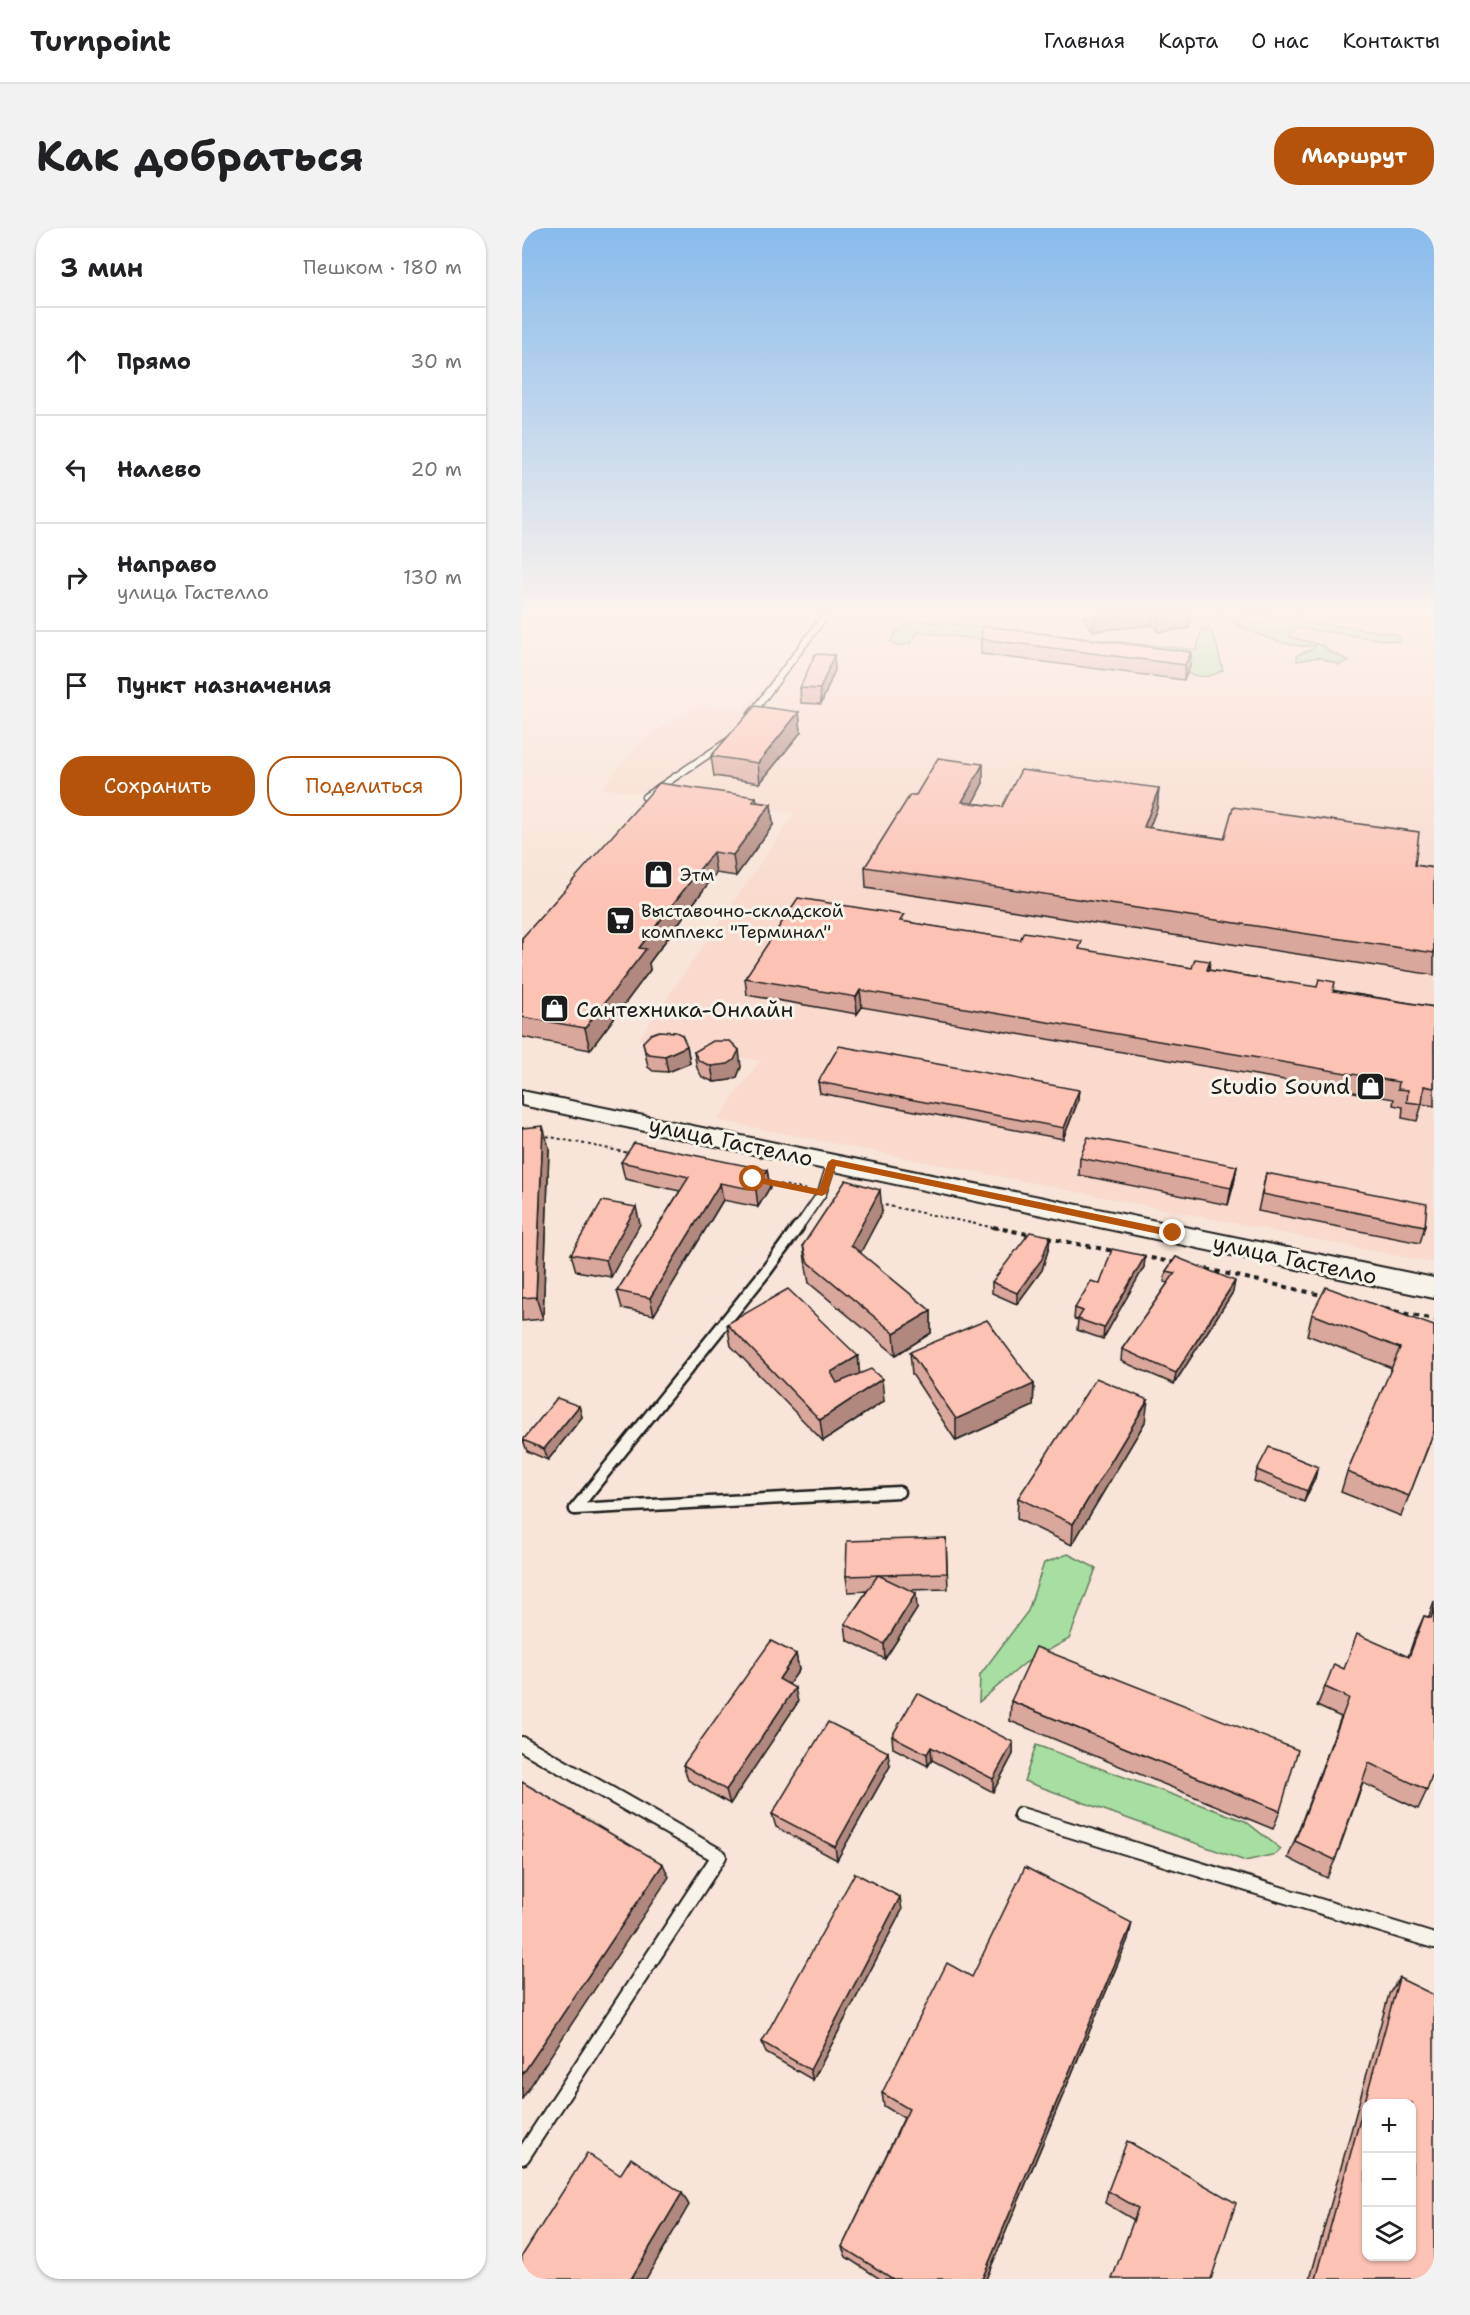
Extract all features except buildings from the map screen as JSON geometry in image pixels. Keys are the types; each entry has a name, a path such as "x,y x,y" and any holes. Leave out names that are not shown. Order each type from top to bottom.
{"main road":[{"name":"улица Гастелло","path":"522,1098 1434,1288"}],"lane":[{"path":"743,727 754,712"},
{"path":"645,797 736,736"},
{"path":"832,1162 822,1193 766,1271 575,1509 899,1492"},
{"path":"522,1744 719,1856 522,2157"},
{"path":"1021,1815 1434,1941"}],"path":[{"path":"533,1134 639,1155"},
{"path":"765,1181 822,1193"},
{"path":"876,1204 1034,1235"},
{"path":"1046,1238 1116,1251"},
{"path":"1140,1256 1187,1265"},
{"path":"1198,1268 1335,1298"},
{"path":"1379,1308 1434,1320"}],"shaded area":[{"path":"688,712 1434,712 1434,1263 717,1120 760,1061 639,1039 795,813 601,788 642,740"}],"green space":[{"path":"1068,1554 1096,1568 1069,1639 1025,1663 979,1702 980,1675 1028,1611 1044,1563"},
{"path":"1036,1745 1245,1821 1281,1849 1276,1854 1245,1861 1024,1781"}],"place":[{"name":"Этм","path":"659,875"},
{"name":"Выставочно-складской комплекс \"Терминал\"","path":"620,921"},
{"name":"Сантехника-Онлайн","path":"555,1009"},
{"name":"Studio Sound","path":"1371,1086"}],"route":[{"path":"753,1179 822,1193 832,1162 1173,1233"}]}
